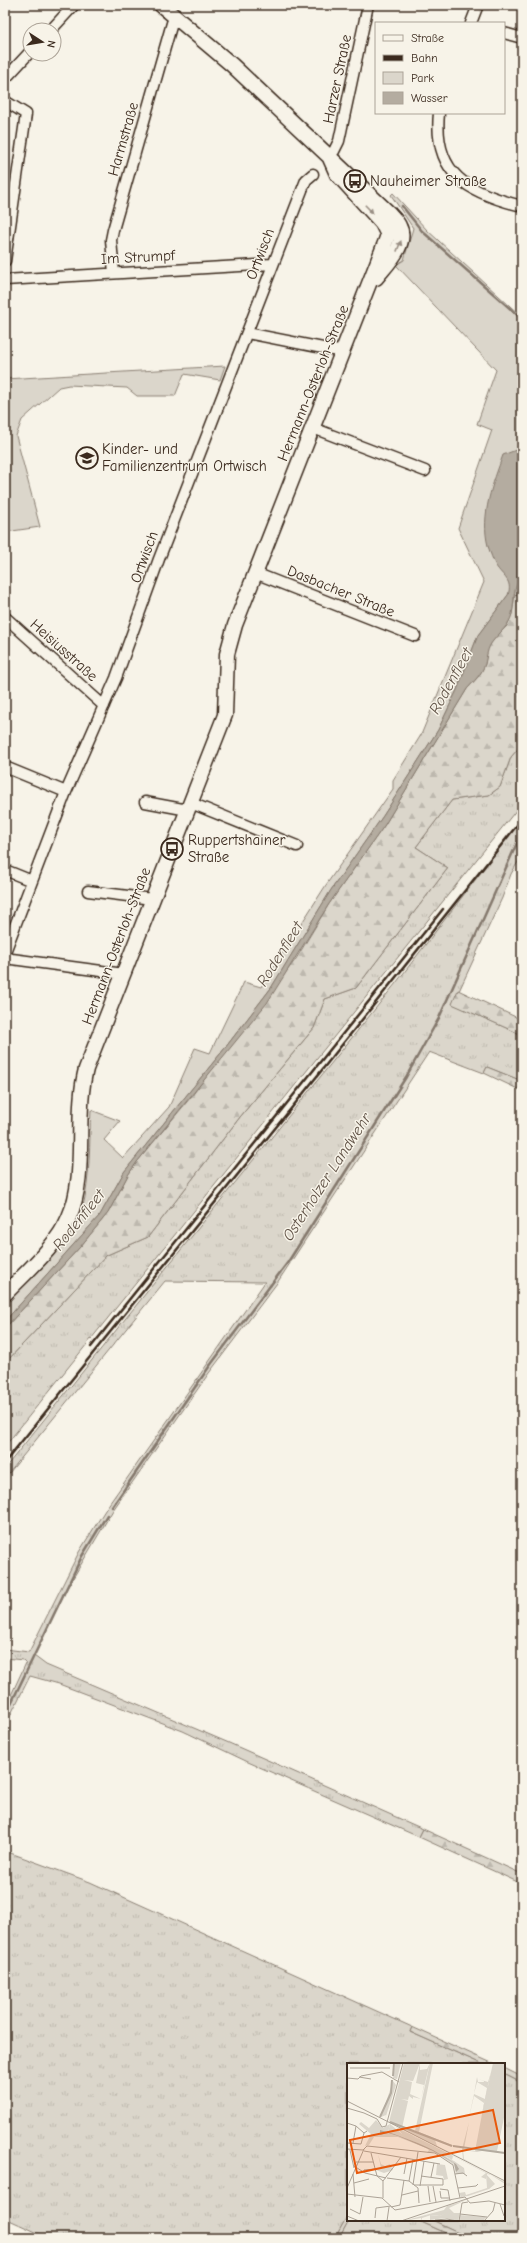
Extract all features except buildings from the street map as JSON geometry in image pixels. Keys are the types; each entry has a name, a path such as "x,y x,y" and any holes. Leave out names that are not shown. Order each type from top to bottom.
{"street":[{"path":"58,22 74,5"},
{"path":"161,5 176,16 232,65 329,156"},
{"name":"Harzer Straße","path":"329,156 334,152 340,141 368,5"},
{"path":"471,22 478,5"},
{"name":"Harmstraße","path":"114,273 111,240 113,230 172,22 176,16"},
{"path":"505,33 522,38"},
{"path":"5,79 22,61"},
{"path":"5,102 26,114 5,261"},
{"path":"439,114 439,146 444,161 452,173 462,182 490,196 522,206"},
{"name":"Hermann-Osterloh-Straße","path":"329,156 400,226 401,239 397,252 370,285"},
{"name":"Hermann-Osterloh-Straße","path":"5,1294 56,1239 69,1218 77,1189 82,1085 86,1069 225,715 227,695 225,673 230,640 312,428 370,285 388,235 385,227 337,174 329,156"},
{"name":"Ortwisch","path":"5,952 66,792 116,678 158,559 272,264 306,180 313,174"},
{"name":"Im Strumpf","path":"5,280 272,264"},
{"path":"247,332 343,352"},
{"path":"312,428 425,471"},
{"name":"Dasbacher Straße","path":"255,573 415,636"},
{"name":"Heisiusstraße","path":"5,617 104,706"},
{"path":"5,767 66,792"},
{"path":"145,802 190,807 297,846"},
{"path":"5,870 32,882"},
{"path":"88,891 152,899"},
{"path":"5,956 12,959 124,974"}],"green space":[{"path":"393,193 427,230 522,317 522,594 508,595 478,635 457,690 438,730 383,816 331,890 271,988 225,1048 124,1172 100,1215 5,1321 5,1304 37,1272 59,1247 77,1222 82,1210 87,1186 91,1110 120,1121 104,1140 123,1158 169,1107 195,1048 210,1053 244,982 261,987 326,885 393,789 393,780 421,735 484,582 458,528 492,430 477,424 496,370 396,265 404,260 413,228 391,195"},
{"path":"225,366 220,380 184,374 175,396 137,396 127,388 69,385 59,387 22,420 16,436 40,527 5,532 5,379"},
{"path":"522,594 522,744 511,757 500,787 489,795 452,800 416,847 448,868 356,988 325,999 314,1028 240,1117 148,1237 107,1255 5,1363 5,1328 80,1247 108,1213 128,1175 137,1162 191,1097 296,959 329,904 384,826 467,689 479,676 485,664 487,650 493,640 507,626 512,614 515,595"},
{"path":"522,744 522,803 5,1446 5,1363 107,1255 148,1237 240,1117 314,1028 325,999 356,988 448,868 416,847 452,800 489,795 500,787 511,757"},
{"path":"522,819 522,855 511,874 502,898 453,1004 522,1035 522,1081 487,1067 484,1073 429,1052 277,1283 209,1373 113,1510 66,1590 34,1656 46,1665 229,1743 423,1829 419,1837 248,1762 183,1731 59,1684 30,1676 5,1726 5,1708 26,1663 23,1660 5,1658 5,1649 29,1652 79,1552 107,1507 265,1282 165,1281 5,1478 5,1468 396,983"},
{"path":"458,990 522,1020 522,1035 452,1004"},
{"path":"487,1067 522,1081 522,1091 484,1073"},
{"path":"423,1829 522,1874 522,1884 419,1837"},
{"path":"5,1851 90,1882 412,2027 410,2032 480,2063 347,2063 347,2217 335,2238 49,2238 5,2218"},
{"path":"412,2027 492,2063 480,2063 410,2032"},
{"path":"505,2068 522,2077 522,2083 505,2074"},
{"path":"505,2074 522,2083 522,2238 471,2238 434,2221 505,2221"},
{"path":"347,2217 347,2221 348,2221 339,2238 335,2238"},
{"path":"348,2221 419,2221 457,2238 339,2238"},
{"path":"419,2221 434,2221 471,2238 457,2238"}],"water":[{"path":"516,450 522,452 522,576 515,590 511,618 490,646 482,671 467,689 384,826 329,904 267,1003 137,1162 128,1175 108,1213 80,1247 5,1328 5,1321 100,1215 124,1172 225,1048 271,988 331,890 383,816 438,730 457,690 478,635 508,595 508,582 496,566 488,546 486,523 489,499 503,455"}],"waterway":[{"path":"402,206 422,231 522,319"},
{"name":"Osterholzer Landwehr","path":"112,1507 209,1367 288,1262 406,1077 439,1018 517,843 522,837"},
{"name":"Osterholzer Landwehr","path":"5,1716 82,1556 107,1515"}],"railway":[{"path":"5,1462 302,1095 522,819"},
{"path":"91,1347 443,909"}],"place":[{"name":"Nauheimer Straße","path":"355,181"},
{"name":"Kinder- und Familienzentrum Ortwisch","path":"87,458"},
{"name":"Ruppertshainer Straße","path":"172,849"}],"water label":[{"name":"Rodenfleet","path":"451,681"},
{"name":"Rodenfleet","path":"280,954"},
{"name":"Rodenfleet","path":"79,1220"}]}
